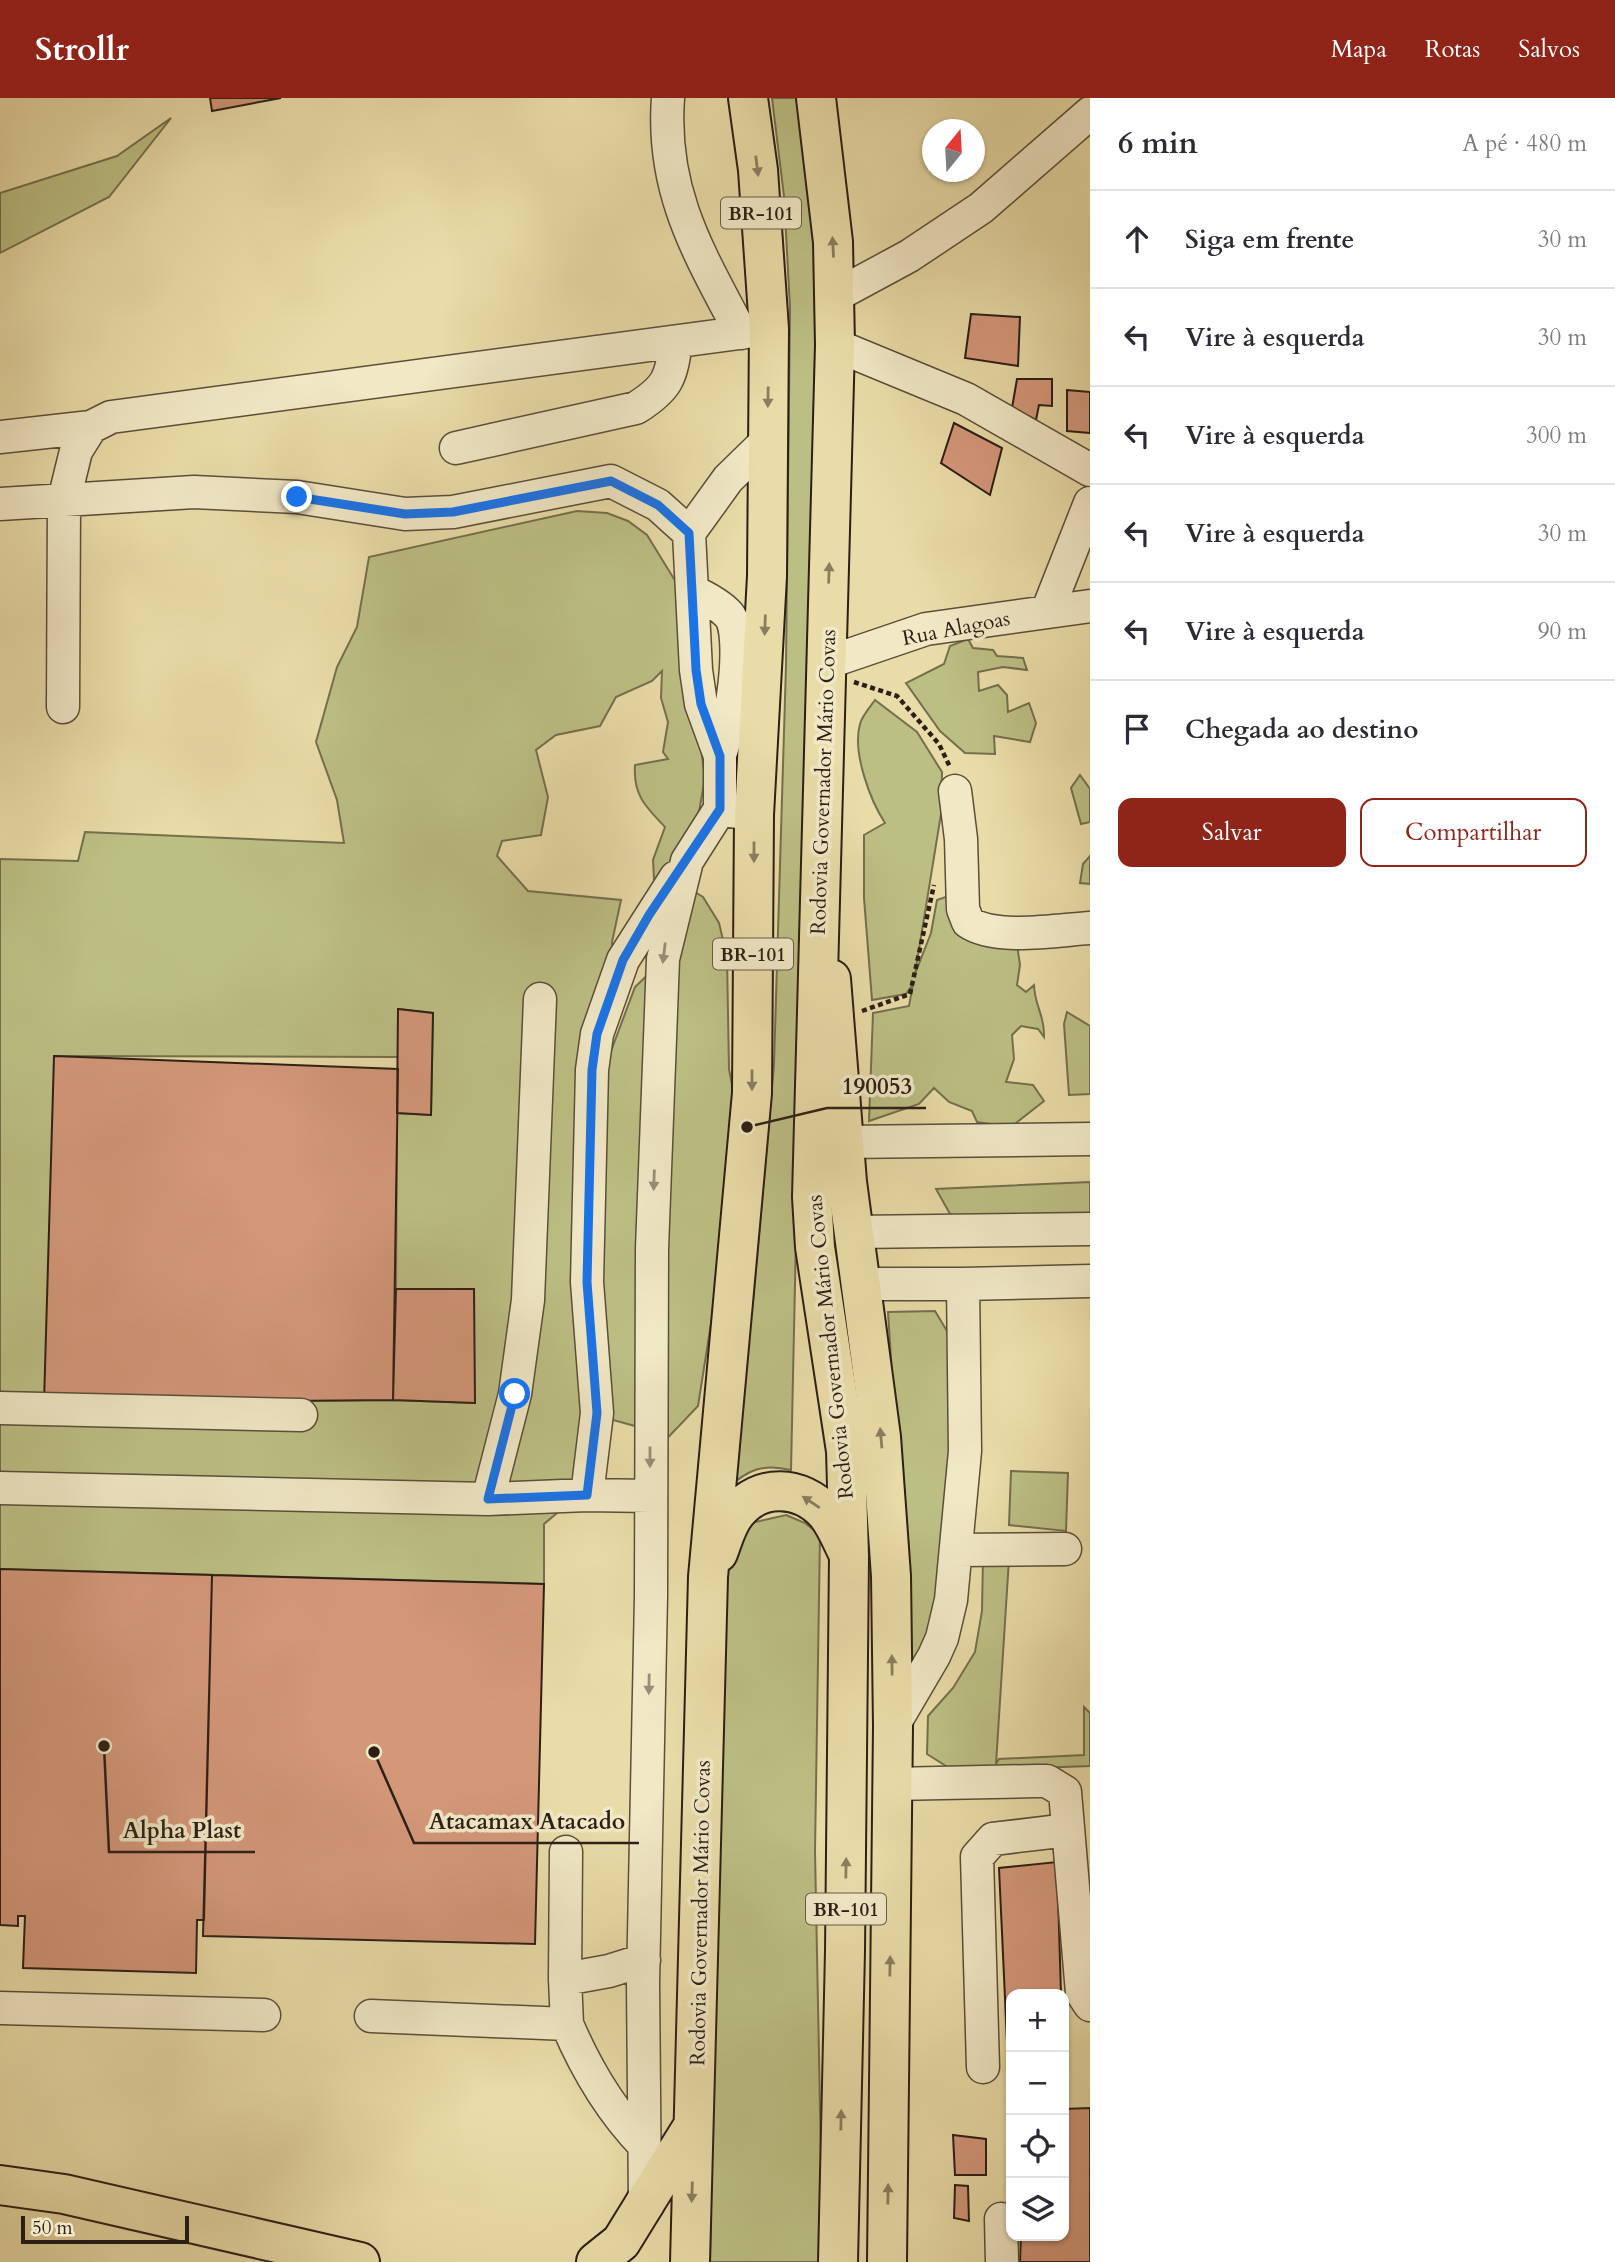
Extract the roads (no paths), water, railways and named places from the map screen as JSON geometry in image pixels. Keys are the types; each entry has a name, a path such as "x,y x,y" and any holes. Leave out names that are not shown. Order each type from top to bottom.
{"main road":[{"name":"Rodovia Governador Mário Covas","path":"690,2262 708,1577 729,1375 752,1093 737,812 767,576 766,441 755,331 758,170 748,98"},
{"name":"Rodovia Governador Mário Covas","path":"816,98 833,242 835,345 813,1210 817,1261 846,1451 849,1556 845,1951 838,2262"},
{"path":"819,910 829,957 845,1152 881,1437 891,1576 893,1726 887,2262"},
{"path":"708,1577 734,1514 746,1502 771,1490 799,1494 817,1505 832,1522 849,1556"},
{"path":"596,2262 621,2242 694,2124"},
{"path":"0,2185 64,2194 305,2256 360,2262"},
{"path":"630,2262 645,2203"}],"street":[{"path":"0,437 91,427 111,417 755,331 681,213 666,136 668,98"},
{"path":"835,296 909,256 981,208 1090,113"},
{"path":"456,448 636,408 658,394 671,376 677,342"},
{"path":"835,345 966,399 1090,470"},
{"path":"63,707 64,500 76,451 91,427"},
{"path":"587,1495 597,1413 587,1282 592,1070 597,1034 623,960 649,915 687,861 737,812 720,756 726,741 735,675 735,639 731,616 712,601 692,591 689,533 728,479 766,441"},
{"path":"0,504 194,492 297,497 405,514 453,512 611,481 658,505 689,533"},
{"path":"1047,612 1090,503"},
{"name":"Rua Alagoas","path":"826,669 926,629 1090,607"},
{"path":"955,790 961,839 962,909 968,922 982,929 1013,932 1090,928"},
{"path":"645,2203 644,1960 651,1595 652,1249 663,959 687,861"},
{"path":"488,1499 515,1394 528,1300 540,999"},
{"path":"845,1152 1090,1139"},
{"path":"845,1152 1090,1155"},
{"path":"854,1231 1090,1229"},
{"path":"861,1284 1090,1282"},
{"path":"893,1726 942,1638 958,1541 965,1451 963,1284"},
{"path":"0,1408 301,1415"},
{"path":"597,1413 650,1414"},
{"path":"0,1488 488,1499 587,1495 650,1496"},
{"path":"958,1541 1065,1541"},
{"path":"892,1784 1047,1781 1065,1792 1082,1993 1090,2005"},
{"path":"983,2067 977,1857 993,1839 1068,1830"},
{"path":"566,1852 567,2024 580,2055 619,2119 645,2146"},
{"path":"565,1979 609,1971 644,1960"},
{"path":"0,2008 264,2015"},
{"path":"372,2016 567,2024"},
{"path":"1001,2219 1002,2262"}],"place":[{"name":"190053","path":"747,1127"},
{"name":"Alpha Plast","path":"104,1746"},
{"name":"Atacamax Atacado","path":"374,1752"}]}
